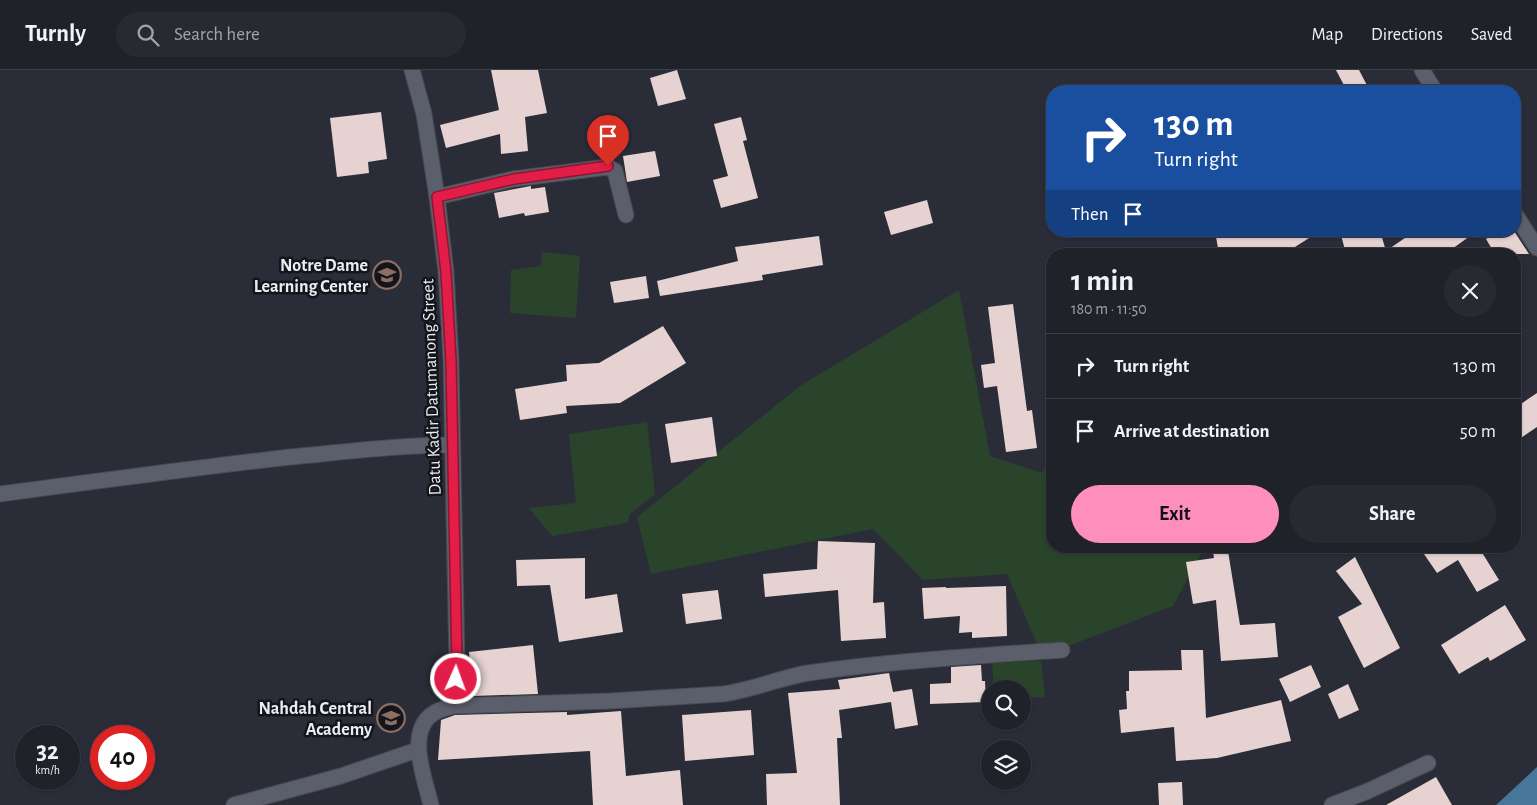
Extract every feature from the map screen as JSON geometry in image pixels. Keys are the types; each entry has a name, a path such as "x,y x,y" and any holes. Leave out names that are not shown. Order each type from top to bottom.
{"street":[{"name":"Datu Kadir Datumanong Street","path":"412,70 424,114 446,272 451,361 457,665 453,706"},
{"path":"1422,70 1431,85"},
{"path":"437,197 514,179 608,166 615,171 626,214"},
{"path":"1521,223 1537,248"},
{"path":"0,494 190,468 386,448 452,445"},
{"path":"431,805 417,750 422,728 430,716 453,706 610,701 723,694 738,692 804,674 845,668 1062,650"},
{"path":"234,805 341,776 417,750"},
{"path":"1332,805 1368,791 1428,763"}],"green space":[{"path":"542,252 580,256 576,318 510,313 511,270 541,266"},
{"path":"959,290 990,456 1042,473 1046,465 1046,553 1201,553 1173,606 1042,656 1007,574 923,580 873,529 651,574 637,517 800,386"},
{"path":"647,422 655,494 630,514 627,523 552,536 529,508 576,503 569,434"},
{"path":"1041,661 1045,697 1031,698 1031,680 993,680 992,662"}],"water":[{"path":"1537,767 1537,805 1496,805"}],"building":[{"path":"491,70 538,70 547,113 525,117 528,151 501,154 500,134 446,148 440,125 499,110"},
{"path":"677,70 686,99 658,106 650,78"},
{"path":"1336,70 1359,70 1367,85 1344,85"},
{"path":"381,112 387,159 368,162 369,173 337,177 330,118"},
{"path":"741,117 747,140 743,141 758,198 721,208 713,180 728,176 714,124"},
{"path":"655,151 660,176 627,182 623,156"},
{"path":"531,186 531,189 545,187 549,212 525,216 524,213 499,218 494,193"},
{"path":"927,200 933,223 891,235 884,212"},
{"path":"819,236 823,265 762,275 763,280 660,296 657,281 738,261 735,247"},
{"path":"1216,237 1311,237 1293,248 1218,248"},
{"path":"1342,237 1382,237 1385,248 1344,248"},
{"path":"1406,237 1469,237 1453,248 1390,248"},
{"path":"1489,237 1518,237 1529,254 1521,254 1521,248 1491,248 1486,239"},
{"path":"646,276 649,298 614,303 610,282"},
{"path":"1013,304 1027,411 1032,410 1037,448 1006,452 997,386 984,388 981,365 995,363 988,307"},
{"path":"663,326 686,363 620,403 566,406 567,413 520,420 515,389 567,381 566,365 599,363"},
{"path":"1537,393 1537,427 1521,438 1521,404"},
{"path":"712,417 717,456 671,463 665,424"},
{"path":"818,541 875,543 873,603 884,602 886,638 841,641 838,590 765,597 763,574 817,569"},
{"path":"1213,553 1228,553 1240,625 1275,623 1278,657 1221,661 1216,600 1193,604 1186,562 1214,558"},
{"path":"1482,553 1499,580 1477,592 1458,560 1437,573 1424,554"},
{"path":"1355,557 1400,648 1364,668 1338,617 1362,604 1336,571"},
{"path":"585,558 585,599 617,594 623,632 559,642 550,585 517,586 516,560"},
{"path":"1006,586 1007,636 972,638 972,632 959,633 960,616 924,619 922,588"},
{"path":"718,590 722,619 686,624 682,594"},
{"path":"1505,605 1526,640 1490,661 1488,657 1459,674 1441,645"},
{"path":"533,645 538,694 473,696 469,652"},
{"path":"1181,650 1203,650 1206,718 1281,700 1291,741 1217,758 1176,761 1174,727 1121,733 1119,710 1127,709 1126,691 1129,691 1129,671 1182,670"},
{"path":"981,665 981,702 930,704 930,684 951,683 951,667"},
{"path":"1311,665 1321,687 1290,702 1279,679"},
{"path":"889,673 893,692 912,689 918,725 895,729 891,702 839,710 842,738 837,738 840,805 767,805 766,774 797,773 788,693 840,689 838,680"},
{"path":"1348,684 1359,710 1339,719 1328,694"},
{"path":"751,710 754,755 685,761 682,715"},
{"path":"621,711 626,776 680,770 683,805 593,805 590,751 438,760 441,720 455,715 567,712 567,715"},
{"path":"1436,777 1452,805 1386,805"},
{"path":"1182,782 1183,805 1159,805 1158,783"}],"place":[{"name":"Notre Dame Learning Center","path":"387,275"},
{"name":"Nahdah Central Academy","path":"391,718"}],"route":[{"path":"456,679 451,361 446,272 437,197 514,179 608,166"}]}
